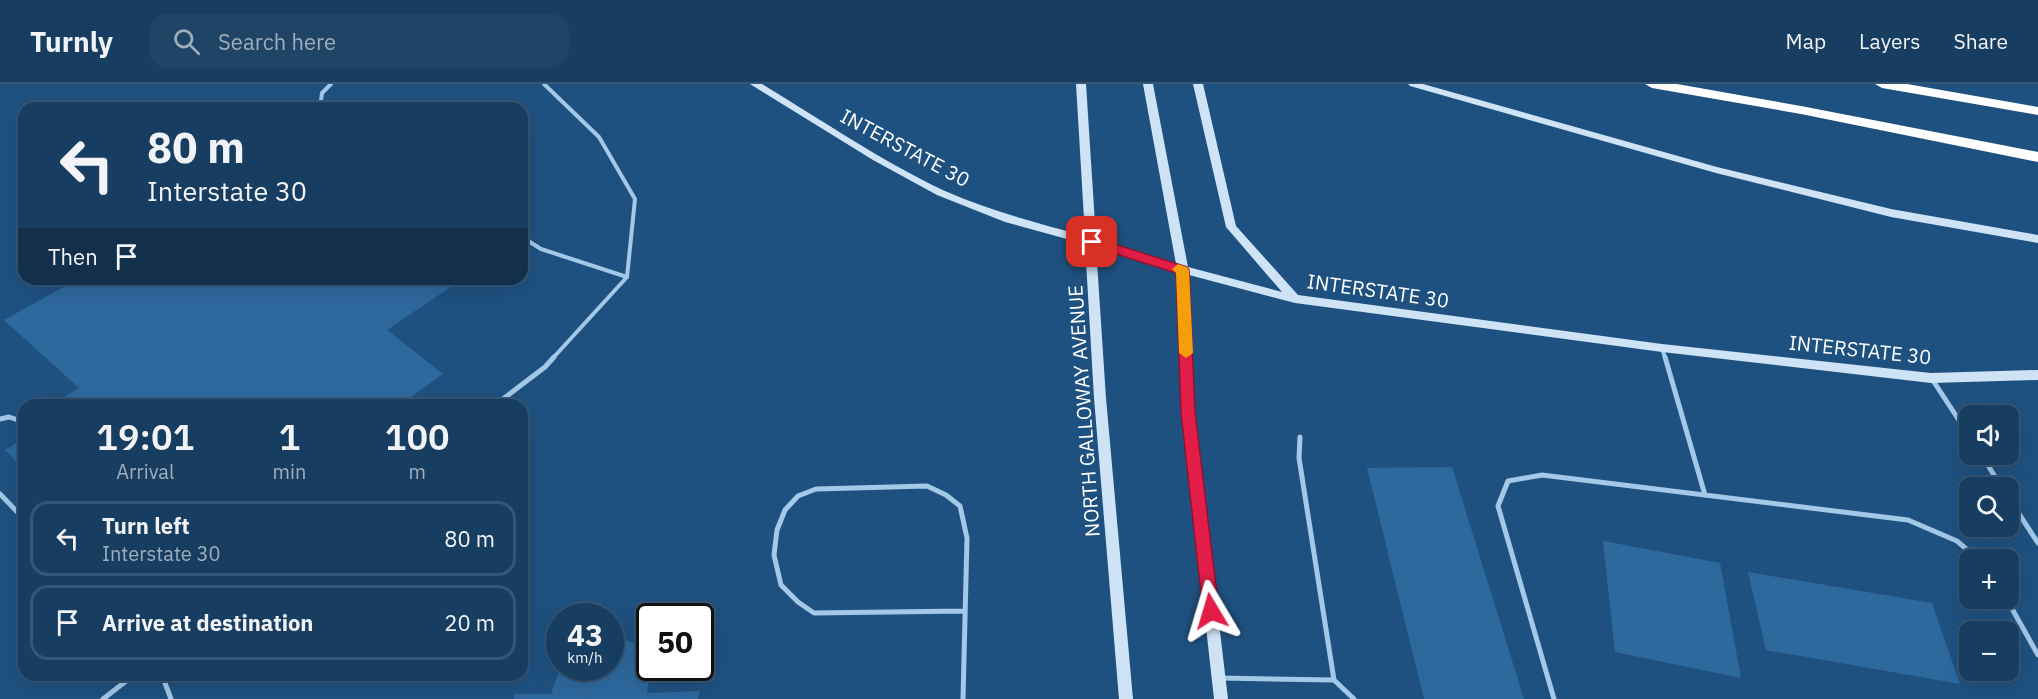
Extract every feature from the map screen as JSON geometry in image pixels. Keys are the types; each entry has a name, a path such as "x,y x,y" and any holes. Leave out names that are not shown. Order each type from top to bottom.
{"highway":[{"path":"1652,84 1801,110 2038,157"},
{"path":"1882,84 2038,111"}],"main road":[{"name":"INTERSTATE 30","path":"755,84 877,158 941,193 1009,219 1183,270 1295,299 1662,348 1931,378 2038,375"},
{"name":"NORTH GALLOWAY AVENUE","path":"1081,84 1100,398 1126,699"},
{"path":"1148,84 1183,270 1188,412 1221,699"},
{"path":"1198,84 1231,227 1295,299"},
{"path":"1413,84 1716,170 1891,213 2038,239"}],"lane":[{"path":"321,102 322,93 331,84"},
{"path":"503,399 545,368 627,277 635,199 599,137 544,84"},
{"path":"528,241 541,249 627,277"},
{"path":"1662,348 1705,495"},
{"path":"1931,378 1959,420"},
{"path":"0,419 9,417 18,421"},
{"path":"1300,437 1299,458 1334,680 1354,699"},
{"path":"1554,699 1498,506 1508,481 1542,475 1908,520 1957,541 1966,549"},
{"path":"963,699 967,538 960,506 946,495 927,486 816,489 798,496 785,510 777,530 774,555 781,585 798,602 814,613 964,611"},
{"path":"0,494 18,513"},
{"path":"2019,514 2038,543"},
{"path":"2012,609 2038,655"},
{"path":"1219,678 1334,680"},
{"path":"103,699 126,681"},
{"path":"164,681 171,699"}],"building":[{"path":"67,285 452,286 387,330 443,374 408,399 61,399 79,388 4,320"},
{"path":"18,442 18,464 5,450"},
{"path":"1452,467 1524,699 1424,699 1367,468"},
{"path":"1603,541 1720,563 1741,678 1615,652"},
{"path":"1748,572 1932,603 1960,684 1766,650"},
{"path":"624,640 636,645 636,681 648,681 647,693 700,691 698,699 514,699 515,694 551,694 556,681 624,681"}],"slow traffic":[{"path":"1178,269 1183,270 1186,353"}],"route":[{"path":"1092,242 1183,270 1188,412 1211,611"}]}
